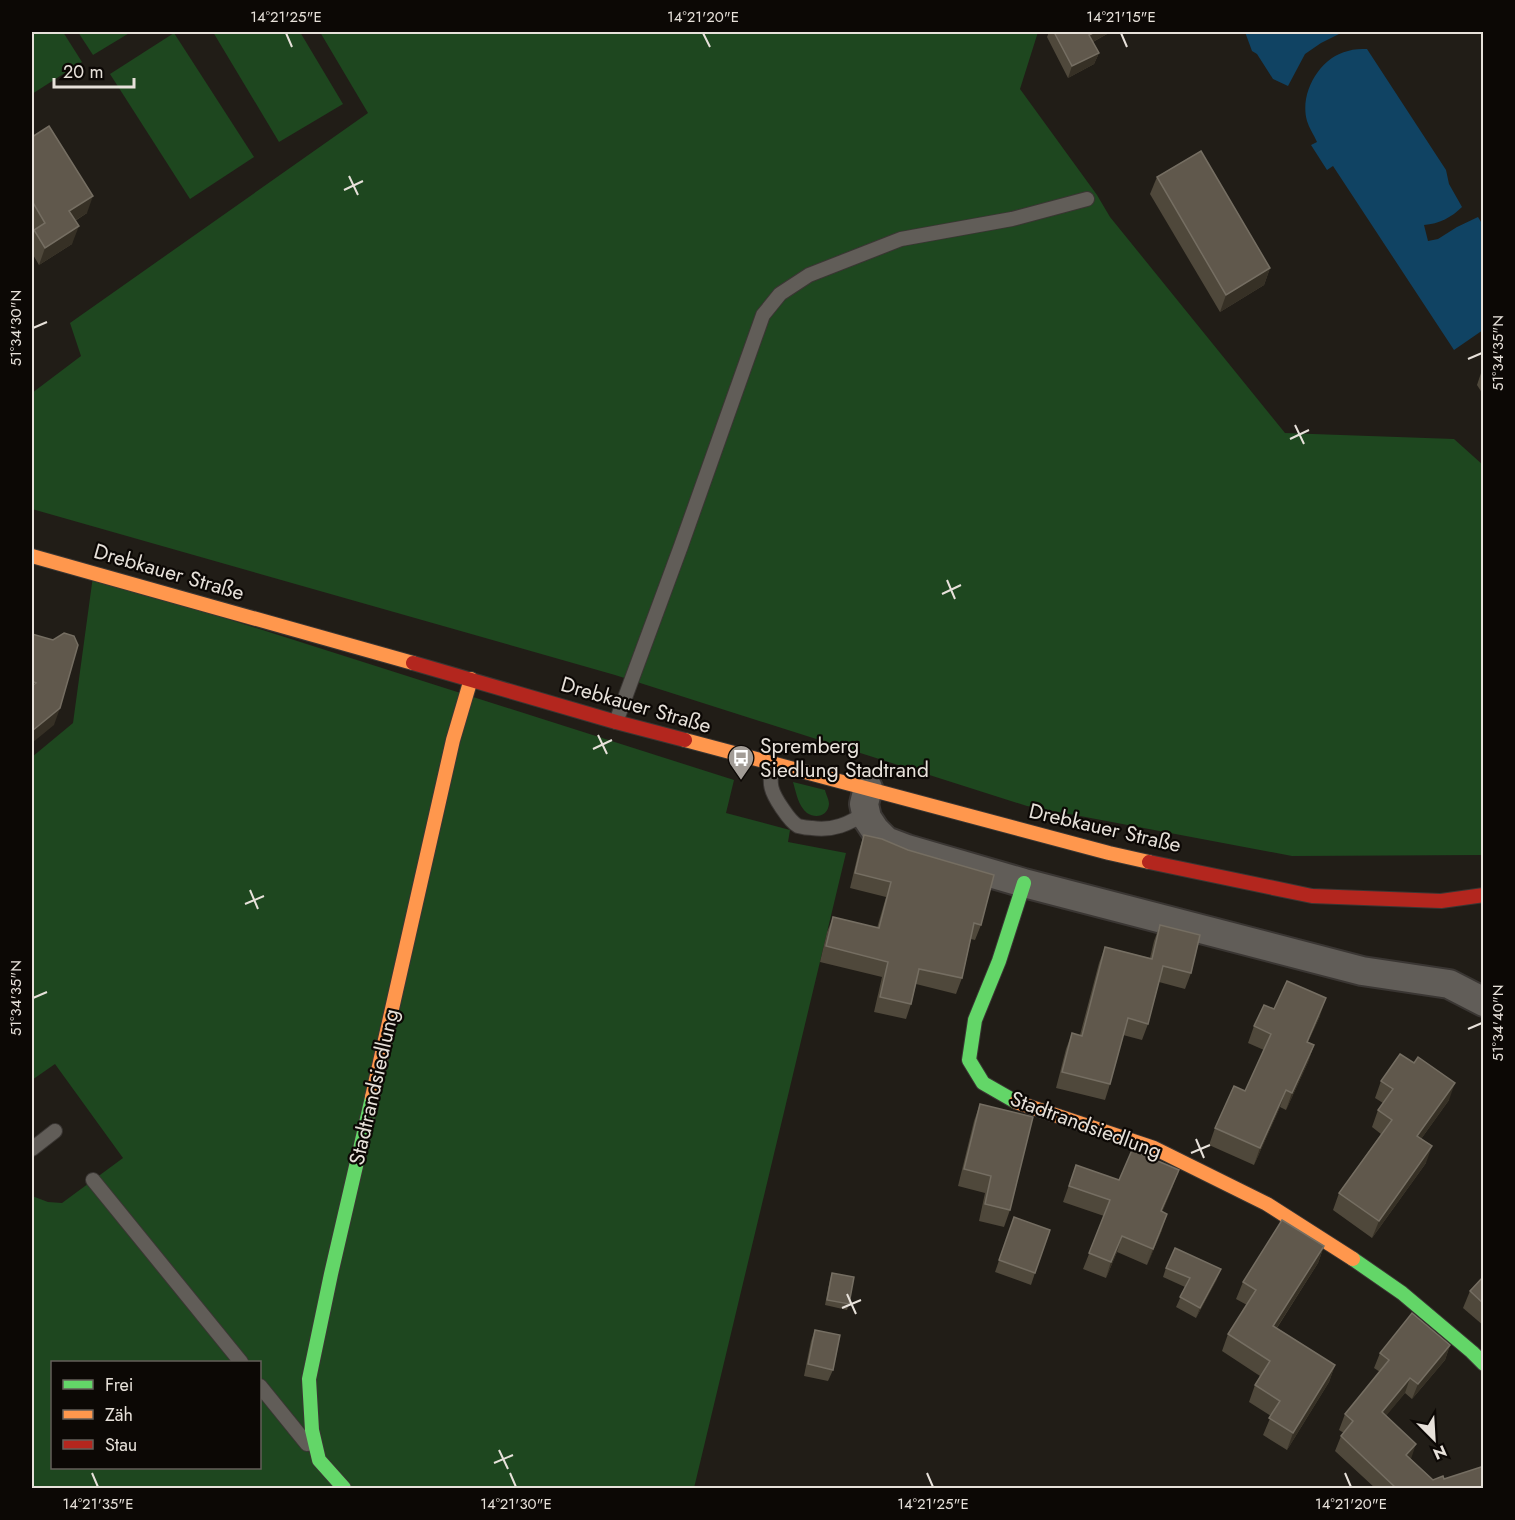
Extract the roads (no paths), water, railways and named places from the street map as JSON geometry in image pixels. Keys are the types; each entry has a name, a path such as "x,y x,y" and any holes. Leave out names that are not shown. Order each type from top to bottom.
{"street":[{"name":"Drebkauer Straße","path":"32,556 616,722 773,764 867,800 1039,835 1109,853 1312,896 1441,901 1484,895"},
{"name":"Stadtrandsiedlung","path":"344,1488 320,1460 312,1430 309,1379 333,1262 448,764 471,679"},
{"path":"867,800 875,830 886,841 907,849 1024,883 1362,971 1449,984 1484,1002"},
{"name":"Stadtrandsiedlung","path":"1024,883 999,962 975,1020 969,1060 983,1083 1017,1102 1154,1148 1267,1204 1359,1262 1402,1293 1484,1364"}],"lane":[{"path":"616,722 763,315 780,294 809,275 901,239 1012,219 1087,199"},
{"path":"773,764 770,777 773,794 784,812 798,826 818,829 846,825 867,800"},
{"path":"32,1149 55,1131"},
{"path":"93,1180 240,1361"},
{"path":"261,1387 320,1460"}],"water":[{"path":"1245,32 1343,32 1305,54 1288,86 1273,79 1257,54 1252,51"},
{"path":"1367,49 1446,170 1449,184 1462,207 1445,219 1424,225 1428,241 1438,239 1478,217 1483,225 1483,330 1454,350 1333,166 1327,170 1311,145 1317,142 1308,124 1305,110 1309,88 1314,78 1321,68 1338,55 1353,50"}],"place":[{"name":"Spremberg Siedlung Stadtrand","path":"741,781"}]}
